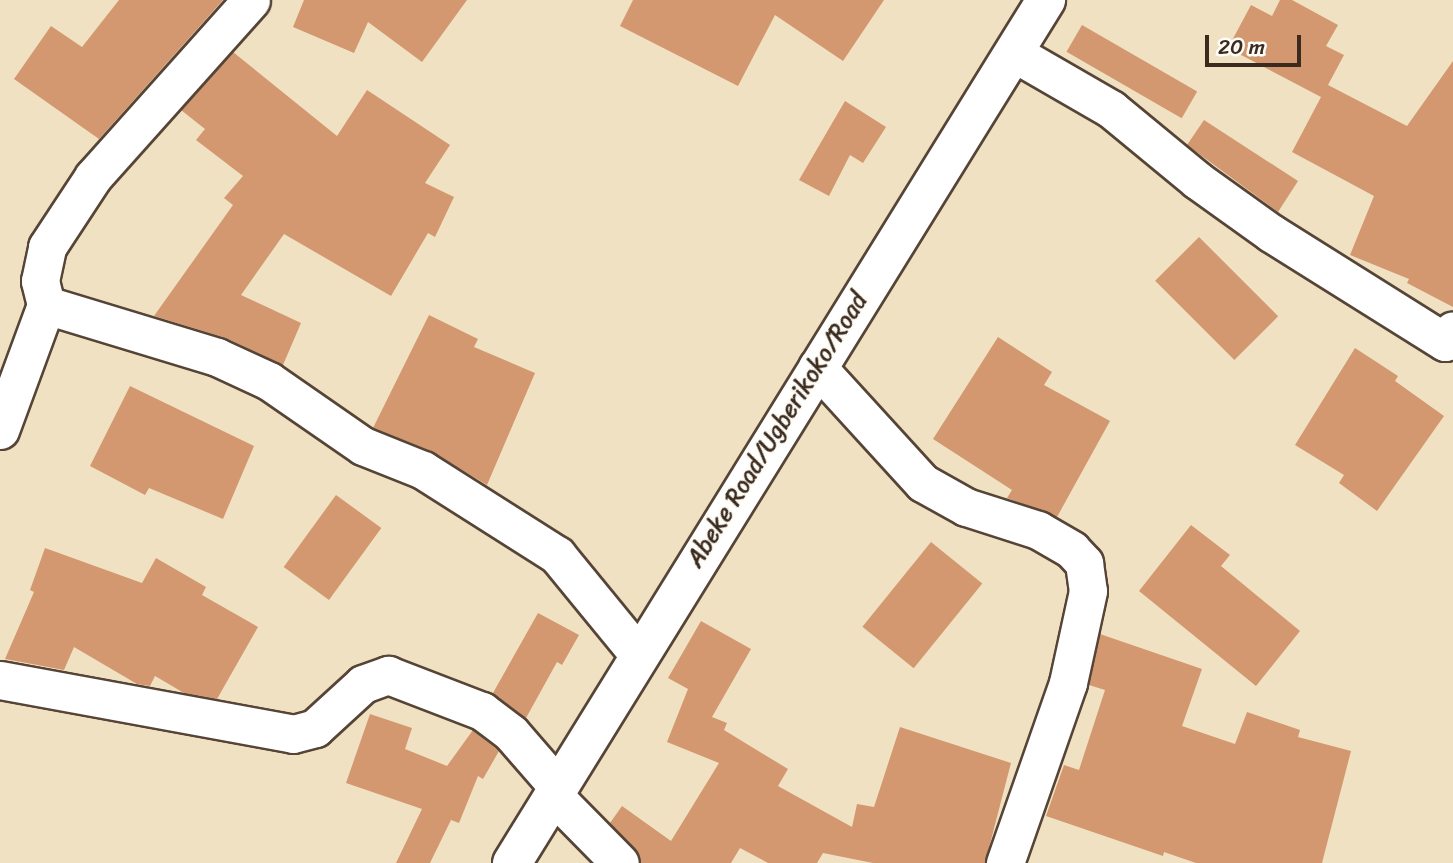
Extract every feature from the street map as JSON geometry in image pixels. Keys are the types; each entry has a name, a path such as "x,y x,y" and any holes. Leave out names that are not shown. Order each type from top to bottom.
{"street":[{"path":"0,430 46,305 40,281 47,247 93,177 251,0"},
{"name":"Abeke Road/Ugberikoko/Road","path":"512,863 638,654 1014,52 1033,6"},
{"path":"1014,52 1111,109 1196,180 1271,233 1450,342"},
{"path":"46,305 218,357 269,381 363,446 422,470 557,555 638,654"},
{"path":"817,367 923,483 966,507 1038,530 1072,550 1084,563 1088,591 1068,683 1005,863"},
{"path":"0,680 293,734 315,727 363,684 388,675 482,711 511,733 555,791 620,863"}],"building":[{"path":"119,0 223,0 99,139 14,79 51,26 82,47"},
{"path":"304,0 467,0 422,62 368,22 354,53 293,27"},
{"path":"633,0 884,0 843,61 775,15 738,86 620,26"},
{"path":"1280,0 1292,0 1338,25 1326,46 1344,55 1328,85 1407,126 1453,61 1453,307 1407,283 1409,279 1350,255 1374,196 1292,152 1321,97 1228,48 1251,5 1272,16"},
{"path":"1082,25 1197,92 1182,118 1066,52"},
{"path":"233,52 337,136 367,90 450,145 425,183 454,197 435,237 428,233 391,296 284,234 241,295 301,323 283,365 226,338 154,316 233,205 224,198 243,176 196,140 205,129 181,110"},
{"path":"845,101 886,127 863,163 850,155 829,196 799,180"},
{"path":"1204,120 1298,181 1278,212 1187,145"},
{"path":"1199,237 1278,316 1234,360 1155,281"},
{"path":"429,315 478,339 474,347 535,373 487,485 431,451 373,428"},
{"path":"998,337 1052,372 1044,385 1110,421 1057,517 1007,498 1012,490 933,439"},
{"path":"1355,348 1398,376 1395,381 1444,416 1377,511 1339,483 1344,475 1295,445"},
{"path":"130,386 254,446 223,519 149,488 145,495 90,466"},
{"path":"336,495 381,528 329,600 284,567"},
{"path":"1191,525 1230,555 1221,566 1300,631 1256,686 1139,591"},
{"path":"931,542 982,584 914,668 862,627"},
{"path":"45,548 142,583 156,558 206,587 202,595 258,627 217,699 184,693 155,676 150,686 137,684 74,647 64,670 5,659 34,592 30,590"},
{"path":"538,613 579,635 562,665 557,662 526,718 493,693"},
{"path":"701,621 751,649 712,717 727,723 724,730 788,769 778,786 852,827 857,804 874,807 900,727 1011,763 985,863 873,863 823,853 817,863 768,863 740,848 731,863 640,863 635,849 610,823 622,806 671,841 719,763 667,742 688,689 668,678"},
{"path":"1100,634 1202,669 1182,726 1235,744 1247,712 1300,730 1298,737 1351,751 1322,863 1196,863 1164,852 1163,856 1046,816 1064,765 1079,770 1105,690 1089,685"},
{"path":"370,714 412,728 405,749 447,766 473,730 499,751 483,779 478,776 459,823 451,820 430,863 396,863 422,809 346,783"}]}
